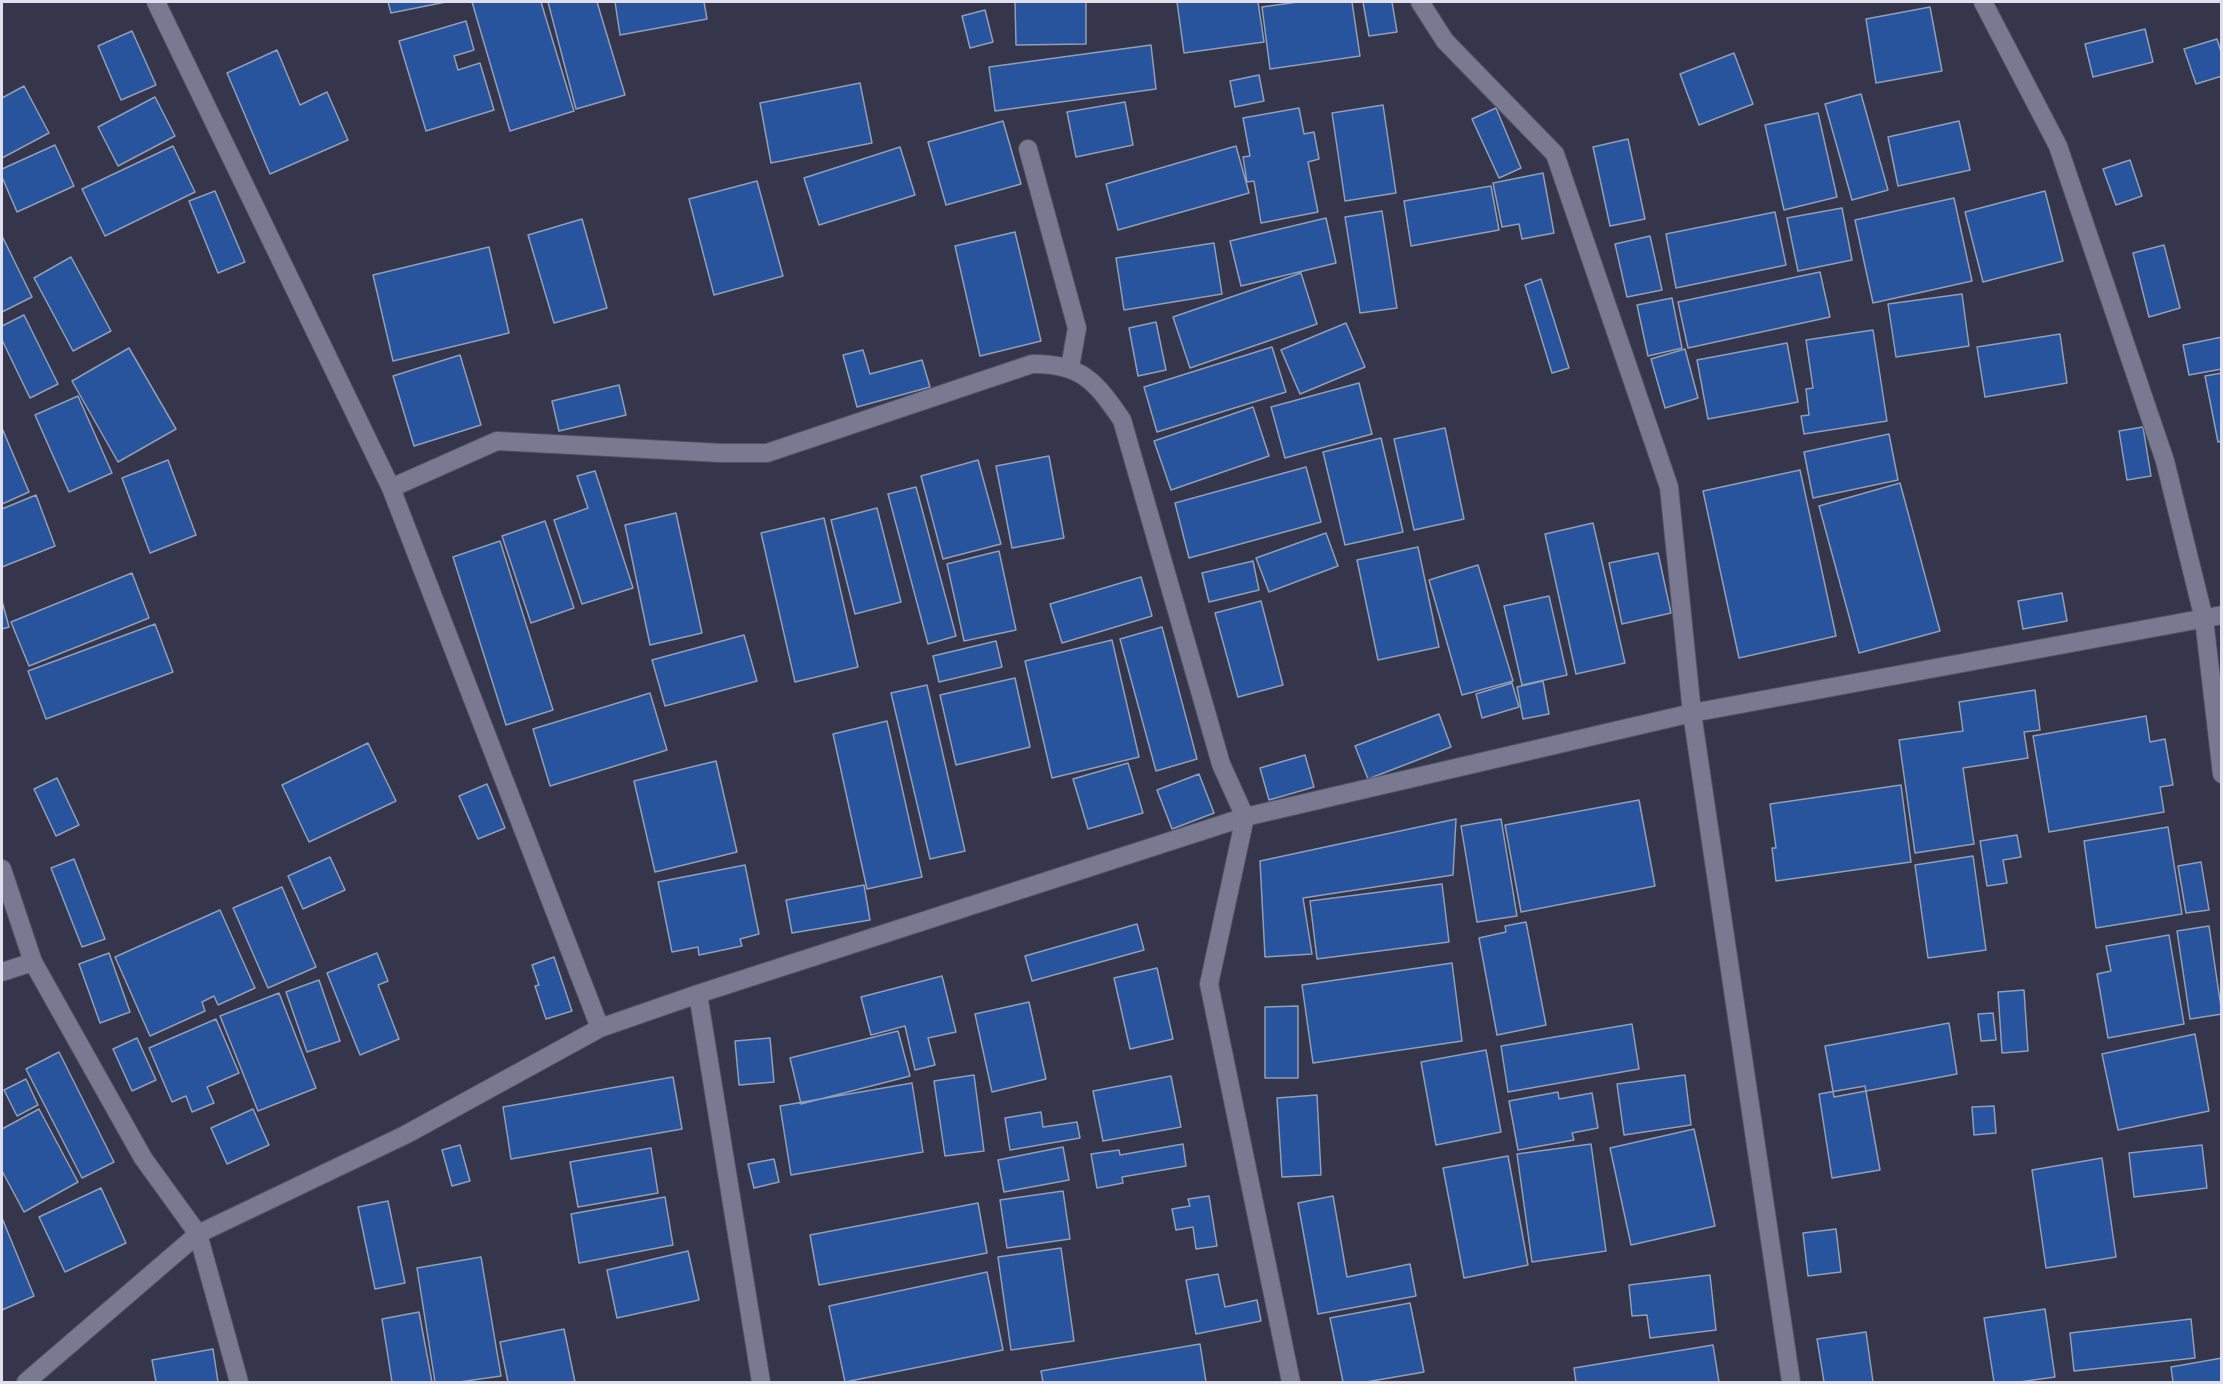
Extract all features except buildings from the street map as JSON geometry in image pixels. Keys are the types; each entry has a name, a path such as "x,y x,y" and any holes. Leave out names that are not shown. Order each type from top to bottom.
{"street":[{"path":"156,2 391,488 600,1028"},
{"path":"1420,2 1445,42 1555,154 1670,487 1692,712 1791,1383"},
{"path":"1983,2 2058,146 2165,461 2213,617 2222,774"},
{"path":"1028,149 1077,328 1070,367"},
{"path":"391,488 497,441 721,453 767,453 1032,364 1050,363 1070,367 1100,389 1122,420 1221,764 1245,817 1209,984 1291,1383"},
{"path":"26,1383 198,1234 405,1135 600,1028 698,994 1245,817 1692,712 2213,617"},
{"path":"2,869 33,962 142,1158 198,1234 239,1383"},
{"path":"2,972 33,962"},
{"path":"698,994 761,1383"}]}
